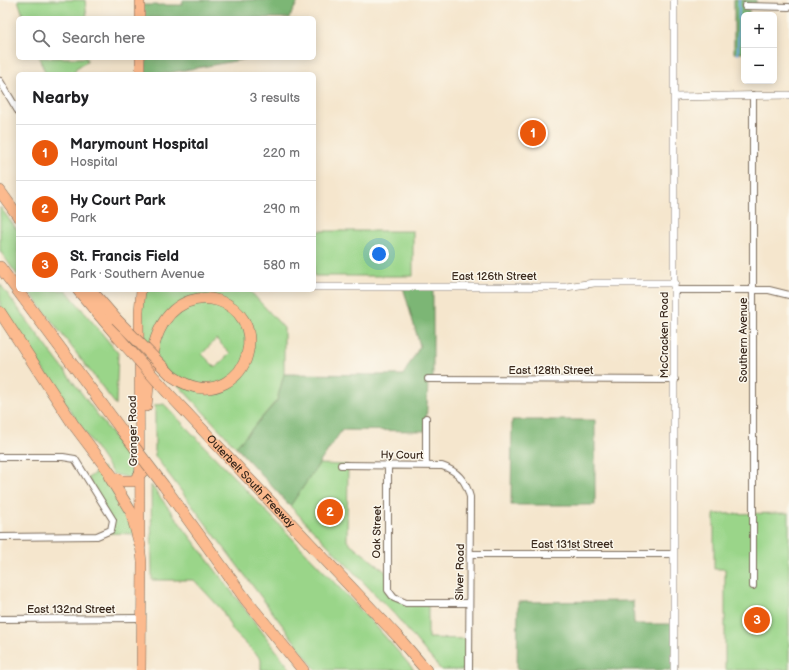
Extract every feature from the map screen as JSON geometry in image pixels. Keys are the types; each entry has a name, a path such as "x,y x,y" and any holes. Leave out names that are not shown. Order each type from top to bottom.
{"highway":[{"path":"0,191 16,207"},
{"path":"0,191 16,213"},
{"path":"0,267 16,288"},
{"path":"19,292 164,486 246,600 302,670"},
{"name":"Outerbelt South Freeway","path":"80,292 168,393 393,632 426,670"},
{"path":"93,292 116,319 153,357 172,376 189,386 205,389 220,386 234,376 246,359 249,343 246,326 238,313 224,303 208,298 192,299 172,311 161,327 156,339 153,357 146,406"},
{"path":"0,312 127,504 134,519 140,545"},
{"path":"90,447 117,480 130,482 143,471"}],"main road":[{"path":"140,0 140,16"},
{"path":"140,60 140,72"},
{"name":"Granger Road","path":"141,292 139,311 146,548 142,562"},
{"name":"Granger Road","path":"141,300 144,312 146,406 140,545 142,562 141,670"}],"street":[{"name":"McCracken Road","path":"674,0 674,670"},
{"path":"745,6 789,7"},
{"path":"0,81 16,108"},
{"name":"Southern Avenue","path":"753,95 754,586"},
{"path":"674,96 789,95"},
{"name":"East 126th Street","path":"316,287 566,287 594,283 675,287"},
{"path":"675,287 769,290 789,294"},
{"name":"East 128th Street","path":"428,379 675,380"},
{"path":"426,418 426,466"},
{"path":"0,457 70,457 78,462 111,514 113,526 108,533 97,536 0,537"},
{"name":"Hy Court","path":"341,465 426,466 453,469 460,476"},
{"name":"Oak Street","path":"388,465 386,579 388,590 394,598 406,603 469,603"},
{"name":"Silver Road","path":"460,476 467,486 470,497 469,670"},
{"name":"East 131st Street","path":"470,554 674,554"},
{"name":"East 132nd Street","path":"0,619 142,618"}],"green space":[{"path":"18,0 85,0 87,16 23,16"},
{"path":"183,0 299,0 290,16 140,16 140,5 182,5"},
{"path":"734,0 756,0 756,6 749,6 749,12 741,12 741,53 734,53"},
{"path":"40,60 87,60 87,62 76,68 75,72 45,72"},
{"path":"140,60 240,60 174,72 140,72"},
{"path":"0,207 16,228 16,273 0,251"},
{"path":"316,231 413,231 413,276 316,276"},
{"path":"0,284 132,461 132,477 130,478 113,474 0,306"},
{"path":"403,287 433,287 433,379 428,379 426,431 342,430 290,506 236,447 277,401 284,374 403,375 420,346"},
{"path":"30,292 68,292 118,353 116,405"},
{"path":"141,292 251,292 284,328 284,374 277,400 236,447 139,343","holes":["216,339 230,353 216,368 202,354"]},
{"path":"164,404 375,625 414,670 316,670 155,456 155,405"},
{"path":"512,420 595,420 595,505 511,505"},
{"path":"319,464 348,465 347,541 386,572 388,589 406,603 428,603 428,638 469,639 469,670 441,670 395,615 290,506"},
{"path":"103,467 127,504 134,534 108,533 113,526 88,478"},
{"path":"151,485 291,670 261,670 261,659 233,631 222,610 194,580 152,580"},
{"path":"789,513 789,670 725,670 725,569 714,569 714,514"},
{"path":"633,601 634,624 674,624 674,670 517,670 518,602"}],"waterway":[{"path":"738,54 739,0"}],"place":[{"name":"Marymount Hospital","path":"533,133"},
{"name":"Hy Court Park","path":"330,512"},
{"name":"St. Francis Field","path":"757,620"}]}
